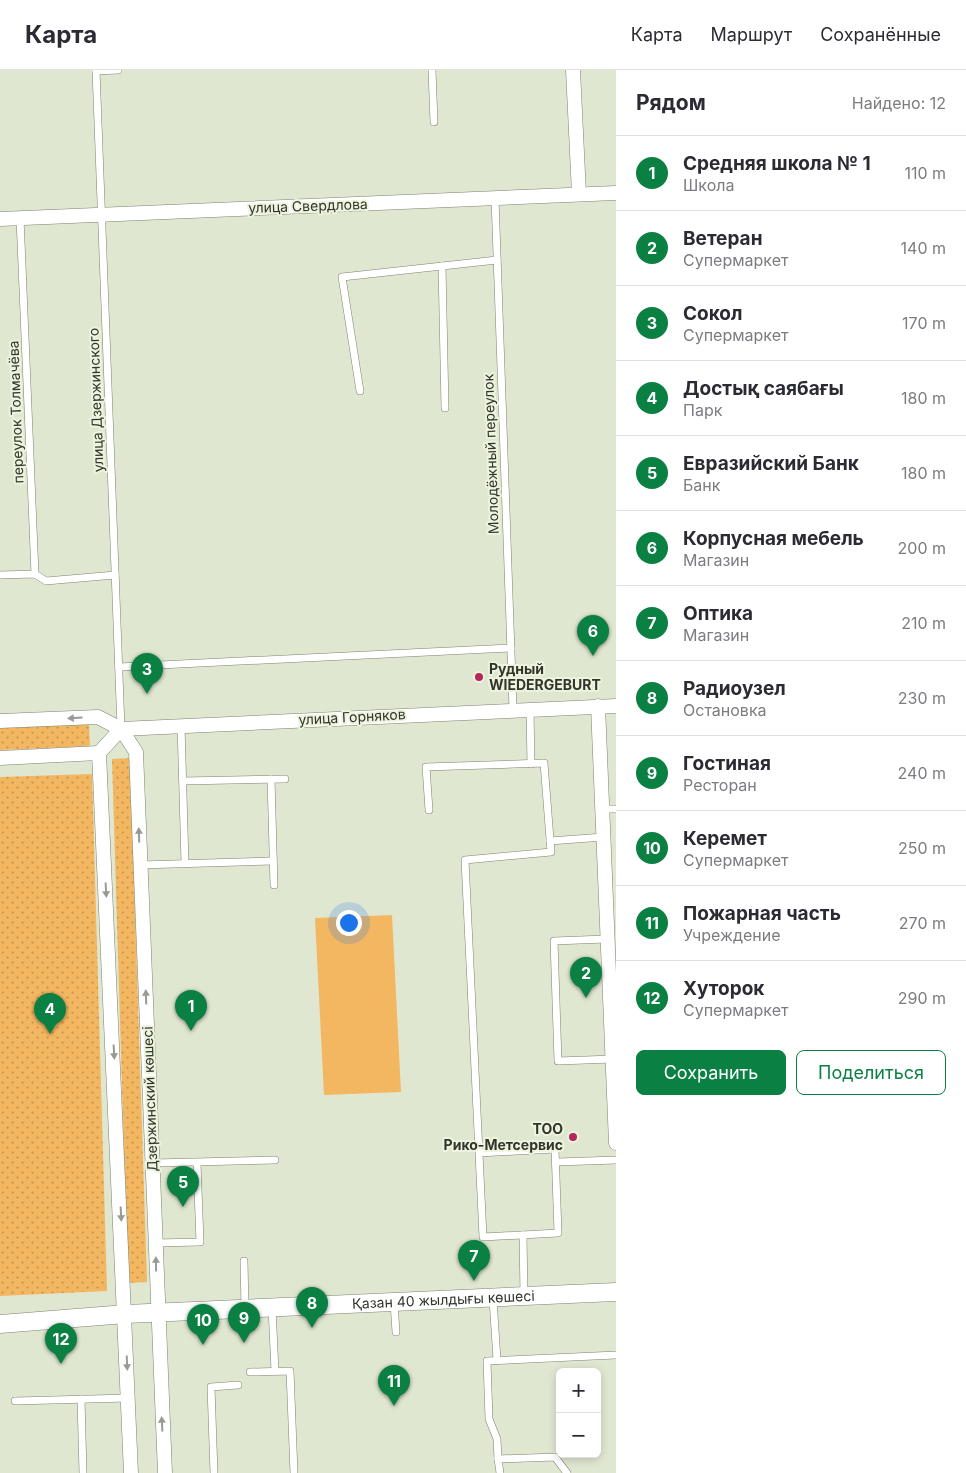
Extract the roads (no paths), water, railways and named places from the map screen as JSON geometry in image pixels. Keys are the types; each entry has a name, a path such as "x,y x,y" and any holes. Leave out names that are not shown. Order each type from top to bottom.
{"street":[{"path":"573,70 579,194"},
{"name":"улица Свердлова","path":"0,219 616,193"},
{"path":"598,706 603,837 611,900 606,939 616,1143"},
{"name":"улица Горняков","path":"121,729 530,708 616,706"},
{"path":"0,721 98,717 121,729 99,753 0,758"},
{"name":"Дзержинский көшесі","path":"121,729 136,752 153,1162 157,1313 165,1473"},
{"path":"99,753 126,1314 131,1473"},
{"name":"Қазан 40 жылдығы көшесі","path":"0,1324 126,1314 494,1299 616,1292"}],"lane":[{"path":"96,71 118,70"},
{"path":"432,70 434,122"},
{"name":"улица Дзержинского","path":"96,71 121,729"},
{"name":"Молодёжный переулок","path":"495,198 513,709"},
{"name":"переулок Толмачёва","path":"20,218 35,574"},
{"path":"360,391 342,277 497,260"},
{"path":"442,266 446,408"},
{"path":"0,575 35,574 46,581 115,575"},
{"path":"119,667 511,648"},
{"path":"530,708 531,764"},
{"path":"181,725 185,863"},
{"path":"429,810 426,767 544,763 550,852 465,860 483,1237 558,1233 555,1149 479,1153"},
{"path":"271,779 274,885"},
{"path":"183,781 285,779"},
{"path":"602,809 616,809"},
{"path":"550,841 603,837"},
{"path":"140,865 273,861"},
{"path":"606,939 554,942 558,1061 613,1059"},
{"path":"153,1162 197,1163 274,1160"},
{"path":"556,1162 616,1160"},
{"path":"156,1243 200,1242 197,1163"},
{"path":"523,1235 524,1297"},
{"path":"244,1261 245,1309"},
{"path":"494,1299 496,1360"},
{"path":"394,1303 396,1332"},
{"path":"272,1308 275,1371"},
{"path":"500,1473 497,1439 489,1419 487,1361 616,1355"},
{"path":"250,1372 290,1371 294,1473"},
{"path":"214,1473 212,1386 238,1385"},
{"path":"15,1401 128,1398"},
{"path":"81,1399 83,1473"},
{"path":"498,1458 556,1454"},
{"path":"559,1458 567,1473"}],"place":[{"name":"Корпусная мебель","path":"593,656"},
{"name":"Рудный WIEDERGEBURT","path":"479,677"},
{"name":"Сокол","path":"147,694"},
{"name":"Ветеран","path":"586,998"},
{"name":"Средняя школа № 1","path":"191,1031"},
{"name":"Достық саябағы","path":"50,1034"},
{"name":"ТОО Рико-Метсервис","path":"573,1137"},
{"name":"Евразийский Банк","path":"183,1207"},
{"name":"Оптика","path":"474,1281"},
{"name":"Радиоузел","path":"312,1328"},
{"name":"Гостиная","path":"244,1343"},
{"name":"Керемет","path":"203,1345"},
{"name":"Хуторок","path":"61,1364"},
{"name":"Пожарная часть","path":"394,1406"}]}
